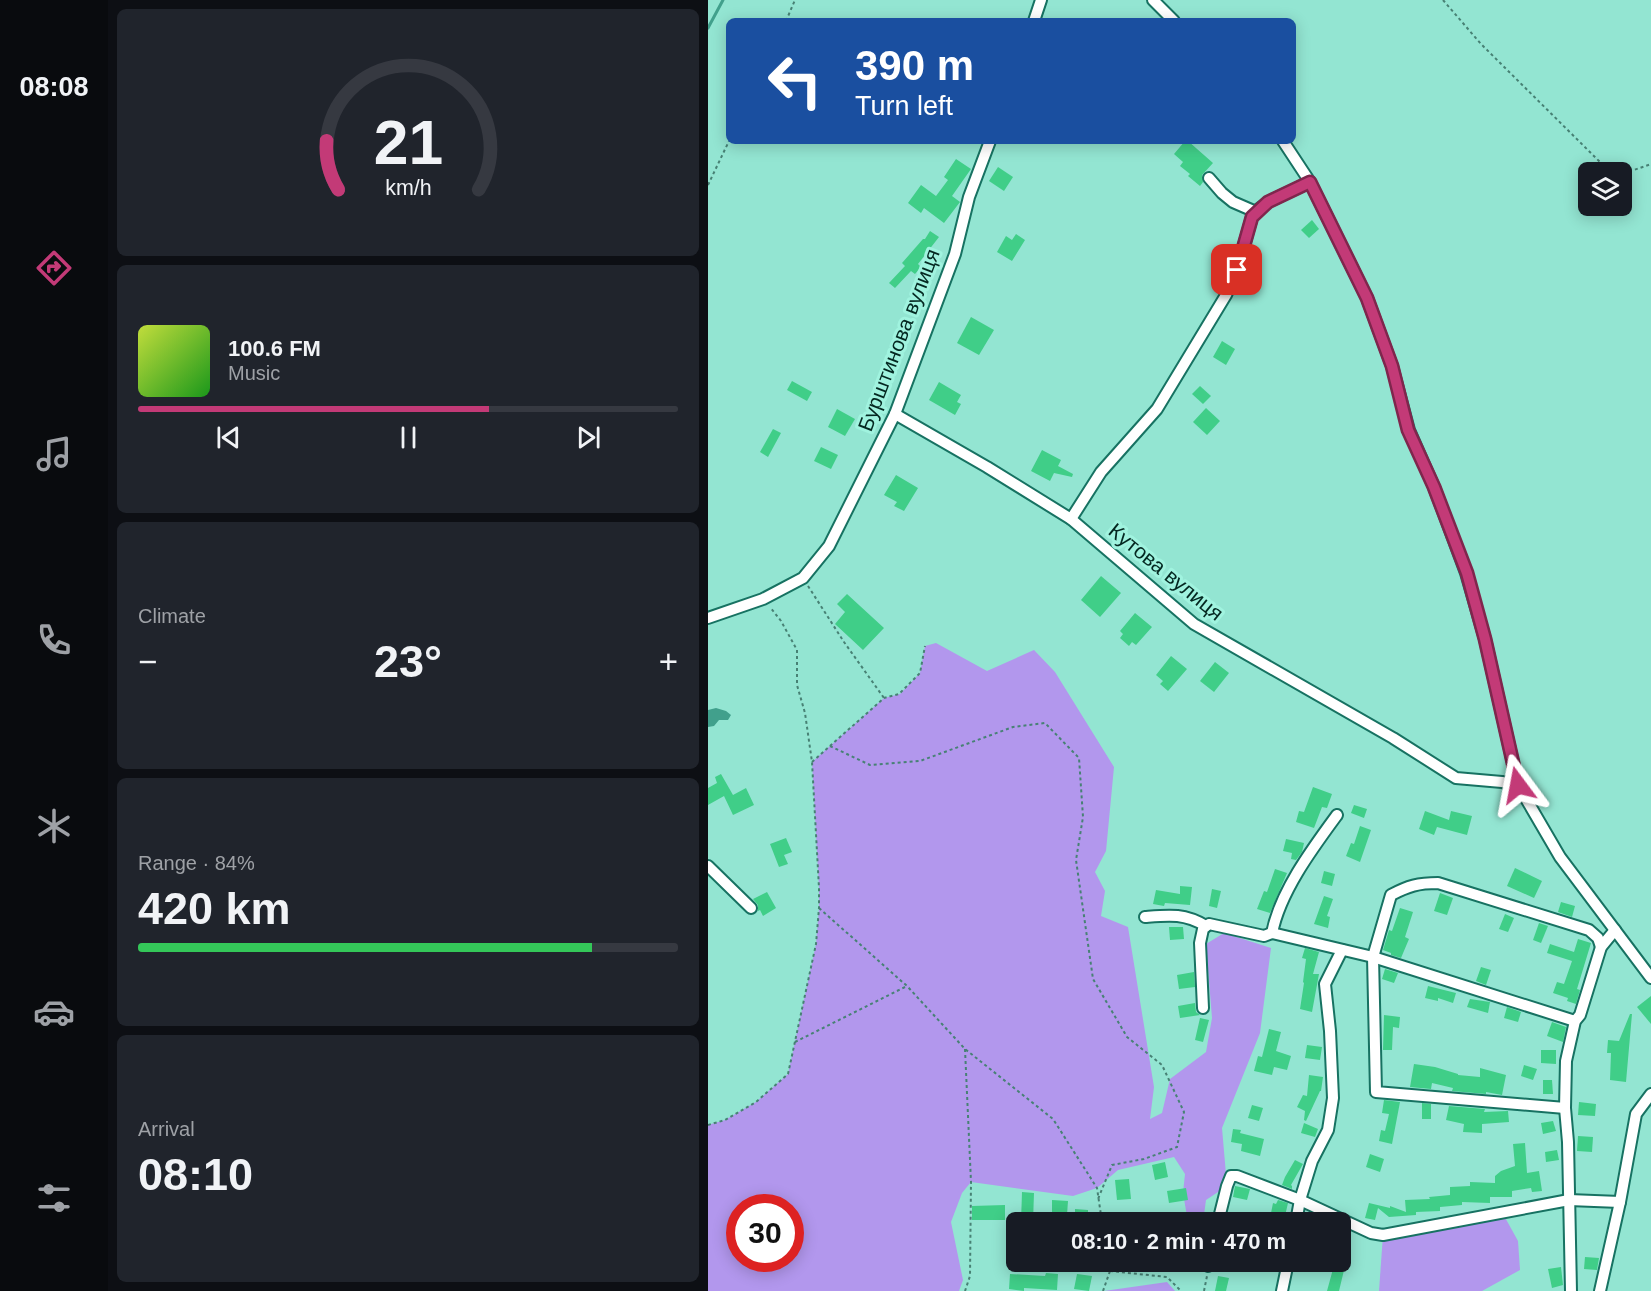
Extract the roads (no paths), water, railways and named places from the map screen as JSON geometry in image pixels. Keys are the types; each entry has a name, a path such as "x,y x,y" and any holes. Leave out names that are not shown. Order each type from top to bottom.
{"street":[{"path":"1035,18 1041,0"},
{"path":"1153,0 1171,18"},
{"name":"Бурштинова вулиця","path":"708,618 763,599 803,578 829,546 895,414 955,254 969,197 989,144"},
{"path":"1285,144 1310,182 1367,298 1392,366 1408,430 1434,487 1467,573 1485,639 1518,785 1560,857 1651,978"},
{"path":"1209,178 1233,202 1256,212"},
{"path":"1071,519 1101,472 1157,409 1226,295 1237,270 1252,217 1268,202 1310,182"},
{"name":"Кутова вулиця","path":"895,414 1071,519 1194,624 1393,738 1456,778 1518,785"},
{"path":"1272,933 1275,917 1292,884 1308,856 1337,815"},
{"path":"708,866 752,908"},
{"path":"1565,1108 1376,1092 1373,957 1391,895 1407,886 1422,883 1438,883 1589,930 1598,938 1601,947"},
{"path":"1145,917 1178,915 1195,919 1206,926"},
{"path":"1203,1008 1200,943 1203,929 1209,924 1264,936 1272,933 1373,957 1575,1021"},
{"path":"1571,1291 1568,1142 1565,1108 1566,1061 1575,1021 1580,1015 1601,947 1615,930"},
{"path":"1298,1212 1312,1161 1328,1130 1334,1098 1325,984 1342,950"},
{"path":"1600,1291 1620,1202 1636,1114 1651,1094"},
{"path":"1220,1212 1231,1176 1237,1176 1300,1200 1371,1233 1383,1234 1569,1200 1620,1202"},
{"path":"1282,1291 1286,1272"}],"waterway":[{"path":"708,28 723,0"}]}
